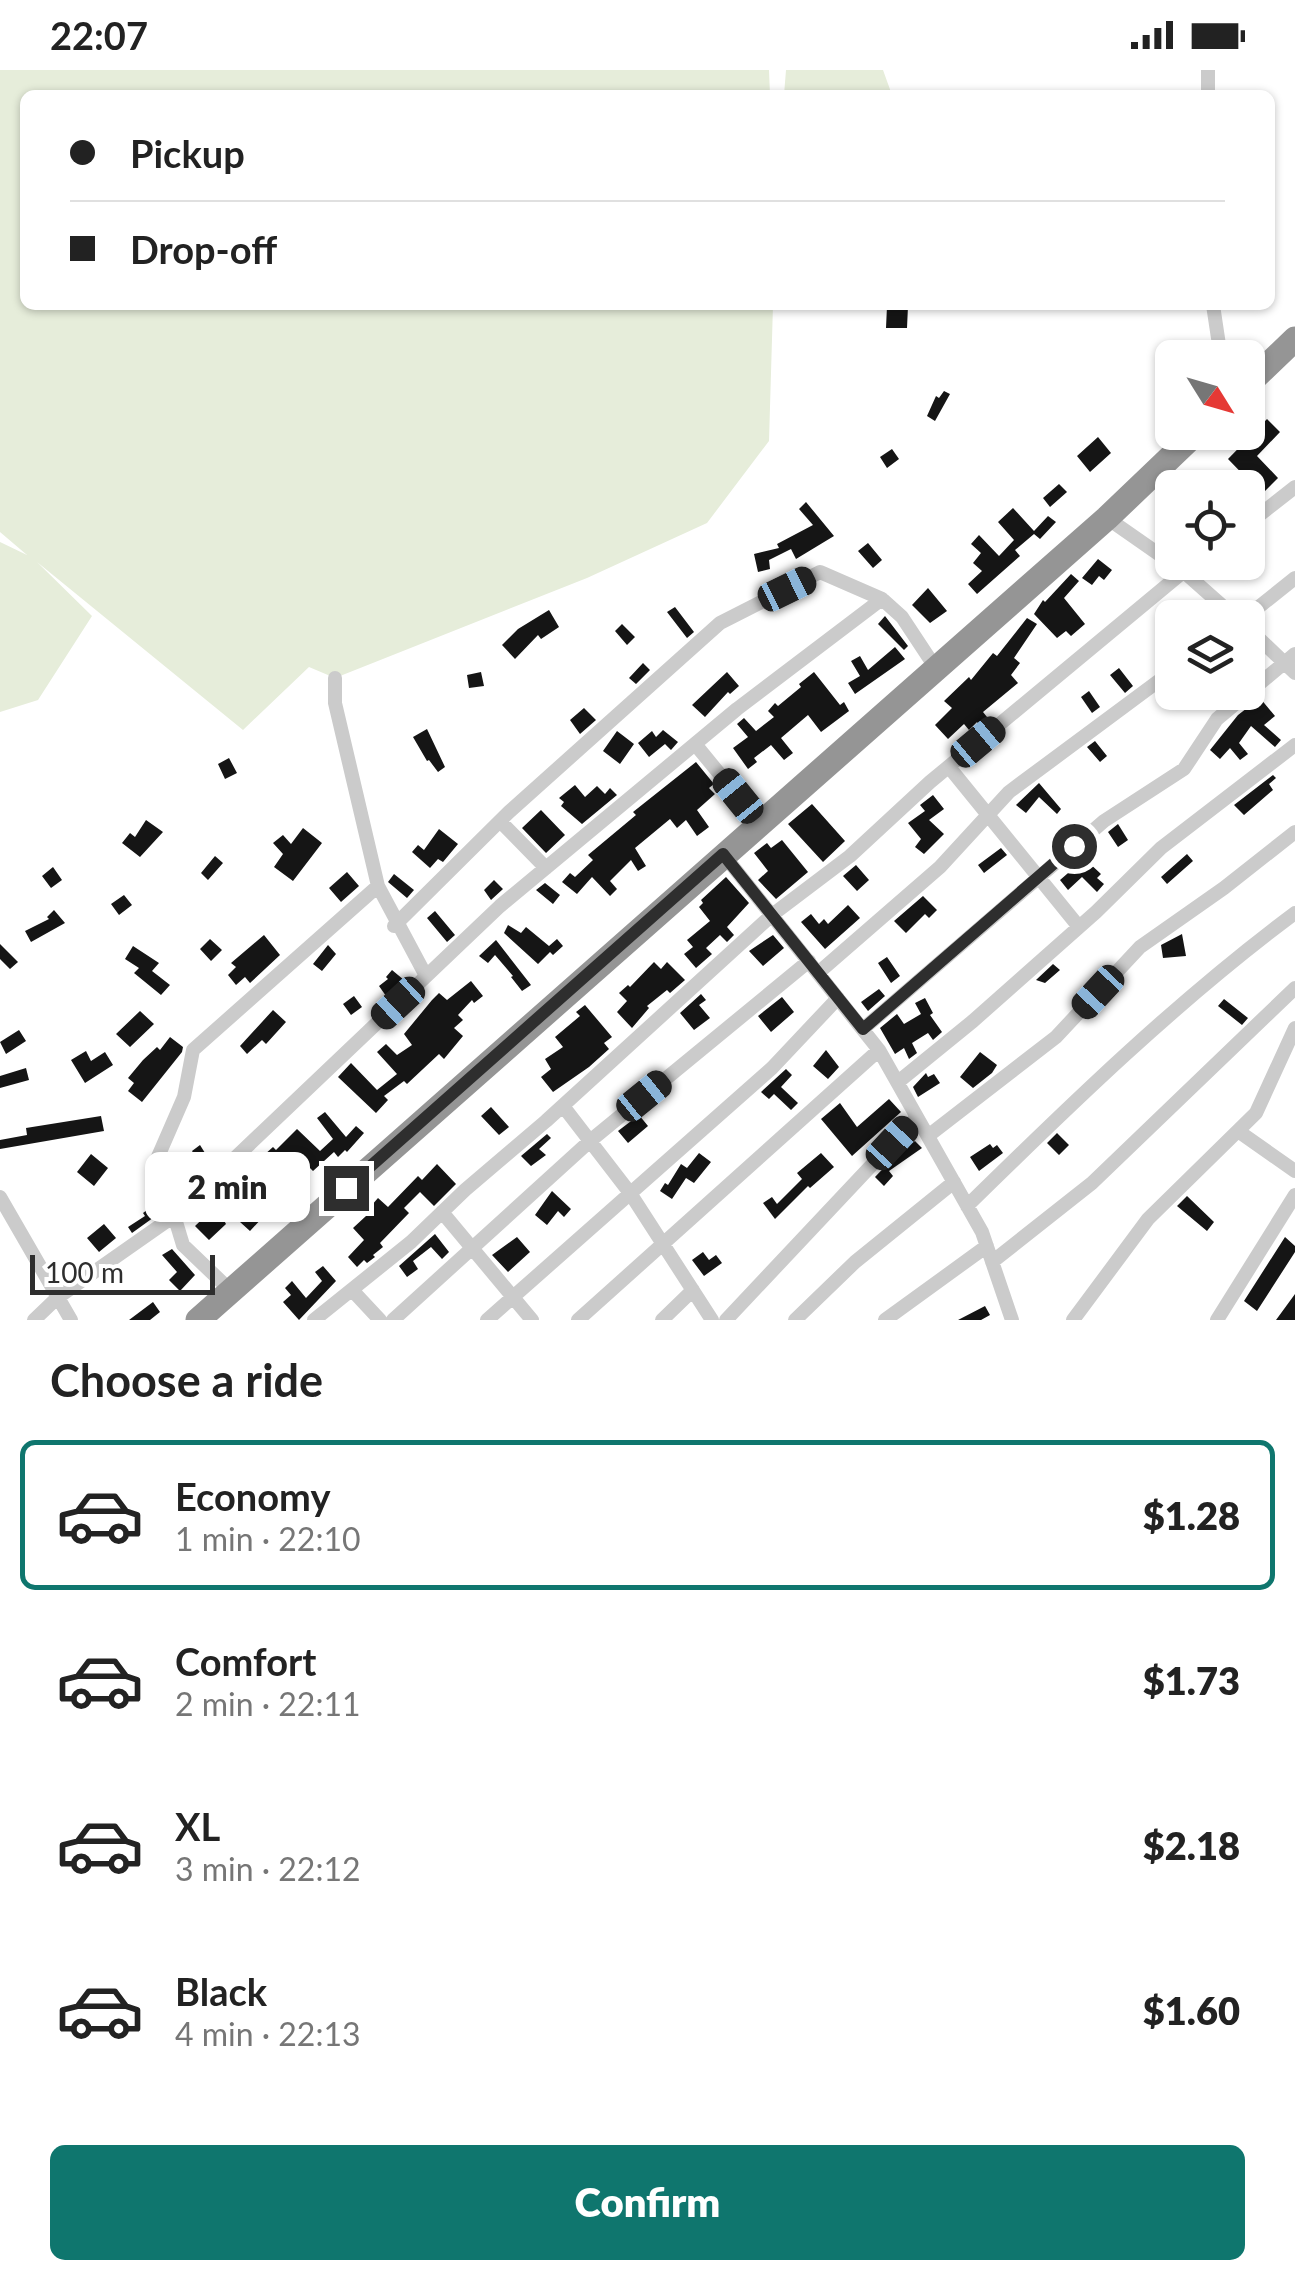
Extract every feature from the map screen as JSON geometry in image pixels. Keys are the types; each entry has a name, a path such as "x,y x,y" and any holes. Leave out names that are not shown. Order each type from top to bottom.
{"highway":[{"path":"1265,368 1295,339"},
{"path":"198,1320 1107,518 1178,450"}],"street":[{"path":"1214,310 1218,340"},
{"path":"1265,511 1295,487"},
{"path":"1107,518 1155,547"},
{"path":"396,924 500,821 720,623 820,572 882,599 902,618 935,667"},
{"path":"1265,602 1295,578"},
{"path":"314,1320 411,1242 772,915 850,856 949,767 1173,580"},
{"path":"1201,580 1219,600"},
{"path":"34,1320 58,1298 174,1216 500,906 695,744 882,599"},
{"path":"863,1029 1104,820 1184,769 1217,719 1292,663 1265,642"},
{"path":"335,678 335,703 378,886 426,976"},
{"path":"394,1320 590,1141 940,867 1008,792 1155,684"},
{"path":"695,744 760,822"},
{"path":"898,1082 1079,928 1162,848 1295,744"},
{"path":"949,767 1079,928"},
{"path":"500,821 546,868"},
{"path":"928,1136 1056,1037 1140,947 1295,832"},
{"path":"723,854 880,1050 968,1206 987,1246 1012,1320"},
{"path":"231,1291 183,1245 157,1159 184,1097 192,1050 378,886"},
{"path":"968,1206 1087,1088 1230,962 1295,913"},
{"path":"992,1262 1092,1183 1295,988"},
{"path":"487,1320 772,1068 838,998"},
{"path":"1073,1320 1148,1219 1256,1114 1295,1028"},
{"path":"578,1320 880,1050"},
{"path":"562,1106 630,1193 712,1320"},
{"path":"726,1320 917,1116"},
{"path":"1238,1131 1295,1171"},
{"path":"796,1320 856,1262 954,1182"},
{"path":"1216,1320 1295,1195"},
{"path":"0,1198 71,1320"},
{"path":"442,1212 532,1320"},
{"path":"885,1320 987,1246"},
{"path":"352,1290 380,1320"},
{"path":"662,1320 693,1290"}],"green space":[{"path":"0,70 769,70 770,90 20,90 20,310 773,310 769,441 707,523 587,578 335,678 309,667 243,730 37,562 92,616 38,700 0,712 0,542 27,555 0,532"},
{"path":"786,70 883,70 890,90 784,90"}],"building":[{"path":"887,310 908,310 907,328 886,328"},
{"path":"944,391 950,394 935,421 927,416 936,396 939,398"},
{"path":"1265,421 1280,432 1265,448"},
{"path":"1098,437 1111,453 1090,472 1077,456"},
{"path":"892,449 899,459 887,468 880,457"},
{"path":"1237,450 1263,450 1257,456 1278,478 1265,491 1265,470 1239,470 1228,459"},
{"path":"1059,484 1067,492 1050,507 1043,498"},
{"path":"806,502 834,536 796,559 791,549 769,560 770,569 758,572 754,554 779,548 777,544 813,525 799,509"},
{"path":"1013,508 1034,531 1048,516 1056,522 1040,539 1034,534 1015,550 1020,556 977,594 968,584 982,571 973,563 981,553 971,544 979,535 999,556 1014,540 998,522"},
{"path":"868,543 882,560 873,568 858,551"},
{"path":"1098,559 1112,570 1104,580 1099,576 1092,585 1082,578"},
{"path":"1071,574 1079,581 1064,598 1085,624 1071,636 1066,631 1057,638 1034,614"},
{"path":"928,588 947,611 930,623 912,605"},
{"path":"675,607 694,632 687,638 667,612"},
{"path":"549,610 559,627 541,639 538,635 515,659 502,645 518,629"},
{"path":"885,616 908,646 904,650 878,624"},
{"path":"1027,618 1037,624 1014,658 1020,663 1011,675 1018,683 983,712 987,717 979,725 977,722 969,730 964,724 948,739 935,725 952,708 944,701 969,677 971,680 993,653 997,656"},
{"path":"622,624 635,637 627,645 615,631"},
{"path":"895,647 905,659 855,694 848,683 860,676 851,661 860,656 868,670"},
{"path":"643,663 650,670 636,684 629,678"},
{"path":"1119,668 1133,686 1125,693 1110,675"},
{"path":"481,672 484,686 469,688 467,675"},
{"path":"727,672 739,686 705,717 692,705"},
{"path":"814,672 849,711 821,732 808,715 781,738 793,753 784,760 771,745 754,758 757,762 748,769 733,748 748,737 737,724 744,718 756,731 774,717 768,711 775,703 778,706"},
{"path":"1089,691 1100,707 1092,713 1081,697"},
{"path":"1265,704 1275,716 1264,725 1281,740 1275,747 1251,726 1239,743 1248,754 1240,760 1230,748 1220,759 1210,750 1244,710 1265,710"},
{"path":"584,708 596,720 580,734 570,720"},
{"path":"427,729 445,767 438,772 413,737"},
{"path":"663,730 678,742 671,750 665,744 649,757 638,743 652,731 656,737"},
{"path":"617,731 634,744 620,764 603,751"},
{"path":"1095,741 1107,756 1100,762 1087,747"},
{"path":"229,758 237,773 225,779 218,764"},
{"path":"696,762 714,784 709,788 715,794 697,810 709,827 697,836 686,820 677,828 670,819 635,848 646,866 638,871 631,860 610,881 617,889 610,896 592,877 577,894 562,882 570,873 575,877 593,860 588,855 636,815 633,812"},
{"path":"1273,775 1276,778 1269,784 1273,790 1244,815 1234,805"},
{"path":"1039,783 1061,809 1057,814 1039,797 1026,813 1016,805"},
{"path":"575,785 585,797 597,786 605,794 610,788 617,795 582,824 561,806 564,802 559,798"},
{"path":"933,795 944,809 929,820 944,834 924,854 915,847 921,839 908,823 925,811 920,805"},
{"path":"812,804 845,841 823,862 788,824"},
{"path":"541,810 565,835 546,853 522,828"},
{"path":"146,820 163,832 140,857 122,843 130,833 135,837"},
{"path":"1118,824 1128,840 1118,847 1108,832"},
{"path":"303,828 322,843 293,881 274,867 283,854 273,843 283,835 291,844"},
{"path":"439,829 458,844 443,862 438,859 430,868 412,852 418,845 424,850"},
{"path":"782,840 808,872 776,899 758,880 768,871 754,853 767,843 771,848"},
{"path":"1001,848 1007,855 984,873 978,865"},
{"path":"1187,854 1193,861 1167,884 1161,877"},
{"path":"215,856 223,863 208,880 201,873"},
{"path":"1082,861 1101,874 1097,878 1104,884 1097,892 1082,877 1068,890 1060,880"},
{"path":"856,865 869,880 857,891 843,876"},
{"path":"53,867 62,880 51,888 42,876"},
{"path":"347,872 359,886 341,902 329,888"},
{"path":"394,874 414,890 407,898 388,882"},
{"path":"726,877 749,903 727,927 734,935 727,942 720,935 706,948 712,954 696,968 684,954 693,947 687,940 710,921 699,907 701,900"},
{"path":"494,880 503,889 491,900 484,890"},
{"path":"545,883 560,895 553,904 536,890"},
{"path":"124,895 132,905 119,915 111,904"},
{"path":"923,896 937,910 929,918 925,914 906,933 894,921"},
{"path":"848,905 860,918 825,949 801,922 811,914 819,924 824,919 828,924"},
{"path":"54,910 65,923 31,942 25,931 49,919"},
{"path":"435,911 455,935 447,942 427,918"},
{"path":"508,925 521,933 526,927 549,946 557,939 563,946 538,964 504,933"},
{"path":"1182,934 1186,956 1163,958 1161,945"},
{"path":"264,935 280,955 250,983 245,977 236,985 228,975 236,967 231,963"},
{"path":"773,935 784,948 763,966 749,951"},
{"path":"210,939 222,950 211,961 200,949"},
{"path":"496,940 531,985 522,991 495,955 488,963 479,956"},
{"path":"0,944 18,962 10,969 0,959"},
{"path":"328,945 336,954 322,971 313,964"},
{"path":"133,946 159,963 152,971 170,985 161,995 134,973 139,968 125,959"},
{"path":"887,957 900,976 891,983 878,963"},
{"path":"654,962 661,969 667,962 685,980 647,1006 632,1028 617,1012 627,1001 619,993"},
{"path":"1053,964 1060,970 1045,983 1036,980"},
{"path":"392,970 404,980 386,996 379,986"},
{"path":"471,981 483,996 474,1003 472,1000 458,1015 463,1020 454,1028 463,1036 444,1059 439,1054 407,1084 404,1081 384,1096 388,1100 376,1113 338,1077 351,1063 377,1090 397,1074 377,1052 386,1044 397,1055 412,1045 404,1034 432,1000 439,993 447,1000"},
{"path":"879,989 885,996 868,1011 861,1002"},
{"path":"701,994 706,1000 699,1005 710,1018 694,1030 680,1013"},
{"path":"354,996 362,1007 351,1015 343,1004"},
{"path":"782,997 794,1012 771,1032 758,1016"},
{"path":"925,998 933,1013 930,1015 942,1032 933,1040 928,1033 912,1043 917,1053 909,1059 904,1048 895,1054 880,1028 897,1014 904,1024 921,1014 915,1003"},
{"path":"1224,999 1248,1018 1242,1025 1218,1006"},
{"path":"585,1005 612,1037 604,1043 609,1049 553,1092 541,1077 551,1069 545,1059 563,1047 555,1037 580,1016 576,1012"},
{"path":"273,1010 286,1022 266,1044 262,1040 247,1054 240,1046"},
{"path":"140,1011 154,1024 130,1047 116,1034"},
{"path":"19,1030 26,1041 6,1054 0,1042"},
{"path":"170,1037 183,1047 182,1052 142,1102 128,1091 134,1083 128,1078"},
{"path":"826,1050 839,1067 828,1079 813,1066"},
{"path":"86,1051 91,1061 105,1052 113,1065 85,1083 71,1060"},
{"path":"980,1052 997,1065 973,1088 960,1077"},
{"path":"26,1068 29,1080 0,1088 0,1076"},
{"path":"786,1069 792,1075 781,1087 798,1103 791,1110 774,1094 769,1099 761,1092"},
{"path":"926,1073 928,1077 934,1074 940,1083 918,1097 913,1087"},
{"path":"889,1099 901,1112 852,1156 821,1119 840,1103 857,1127"},
{"path":"491,1107 509,1127 499,1135 481,1116"},
{"path":"325,1112 346,1137 356,1126 364,1133 347,1152 338,1157 334,1152 313,1171 308,1166 272,1209 277,1212 271,1221 264,1216 250,1231 240,1222 255,1205 234,1188 262,1153 273,1147 276,1150 297,1129 320,1151 333,1139 317,1118"},
{"path":"639,1115 648,1126 628,1143 618,1131"},
{"path":"101,1116 104,1131 0,1149 0,1140 27,1135 26,1128"},
{"path":"1057,1133 1069,1145 1059,1155 1047,1143"},
{"path":"547,1134 551,1138 539,1149 546,1155 531,1166 521,1156"},
{"path":"915,1141 922,1148 889,1171 893,1176 884,1186 875,1177"},
{"path":"990,1144 993,1148 997,1145 1003,1153 979,1171 970,1157"},
{"path":"200,1145 210,1161 201,1166 192,1151"},
{"path":"699,1153 711,1162 694,1183 686,1178 672,1199 660,1191 681,1164 687,1168"},
{"path":"821,1153 834,1167 775,1219 763,1203 772,1197 777,1204 802,1179 797,1173"},
{"path":"91,1154 108,1168 94,1186 77,1172"},
{"path":"437,1164 456,1184 434,1206 420,1192 404,1208 409,1213 380,1243 383,1247 375,1257 357,1267 348,1257 364,1240 353,1228 378,1198 388,1207 418,1176 422,1180"},
{"path":"552,1191 571,1209 564,1217 558,1211 547,1225 535,1215"},
{"path":"1187,1196 1214,1222 1207,1231 1177,1206"},
{"path":"216,1206 226,1224 209,1240 195,1226"},
{"path":"151,1207 157,1215 132,1233 128,1227"},
{"path":"104,1224 116,1238 99,1252 87,1238"},
{"path":"435,1234 449,1252 442,1259 431,1247 413,1261 418,1269 407,1277 399,1266"},
{"path":"517,1237 530,1252 508,1272 492,1255"},
{"path":"1285,1237 1295,1246 1295,1252 1257,1311 1244,1301"},
{"path":"172,1249 195,1275 180,1291 169,1280 177,1272 162,1255"},
{"path":"703,1252 709,1260 716,1255 722,1263 704,1276 692,1260"},
{"path":"323,1266 336,1281 299,1320 283,1302 291,1295 285,1288 292,1281 306,1298 322,1281 315,1272"},
{"path":"1295,1294 1295,1320 1276,1320"},
{"path":"153,1302 160,1312 150,1320 129,1320"},
{"path":"985,1306 990,1315 981,1320 958,1320"}],"route":[{"path":"346,1188 723,854 863,1029 1074,846"}]}
